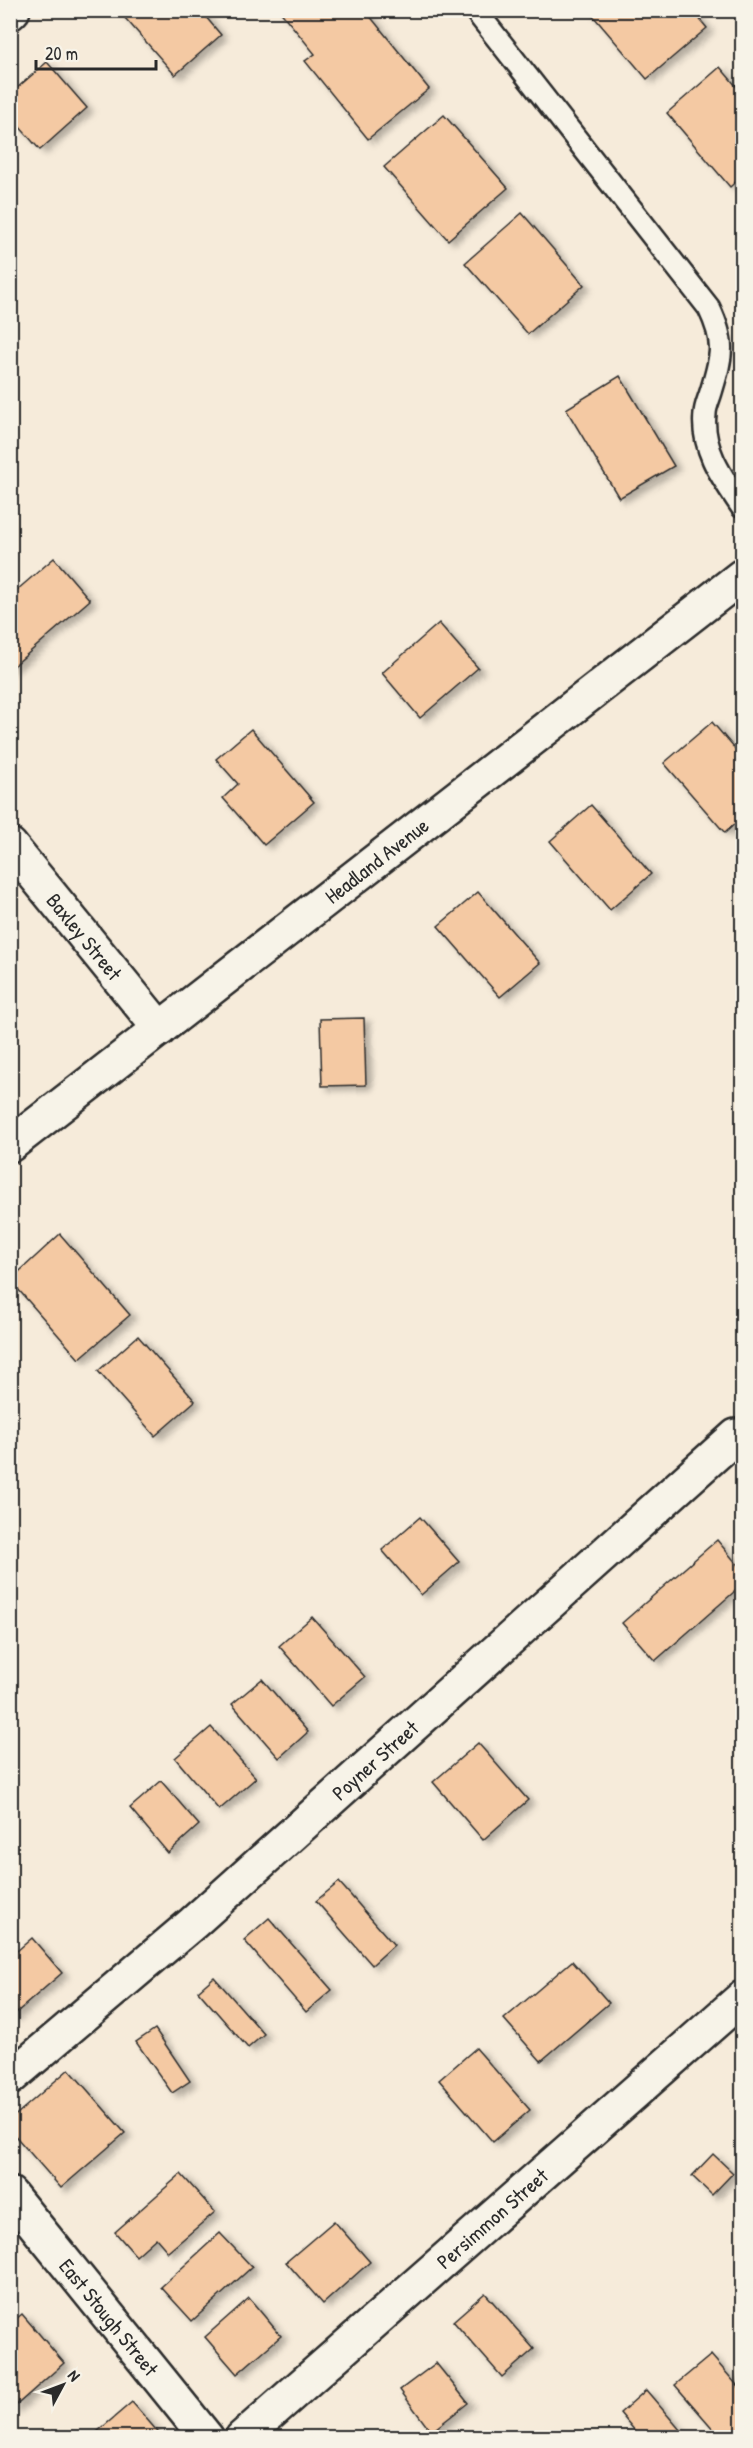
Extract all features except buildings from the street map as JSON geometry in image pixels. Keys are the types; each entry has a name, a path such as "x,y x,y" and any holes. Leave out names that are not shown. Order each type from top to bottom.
{"street":[{"name":"Headland Avenue","path":"10,1145 742,576"},
{"name":"Baxley Street","path":"10,845 160,1029"},
{"name":"Poyner Street","path":"10,2078 202,1915 736,1436"},
{"name":"Persimmon Street","path":"242,2438 742,1998"},
{"name":"East Stough Street","path":"10,2194 207,2438"}],"lane":[{"path":"475,10 709,308 717,325 721,362 704,415 706,435 711,457 742,507"}]}
